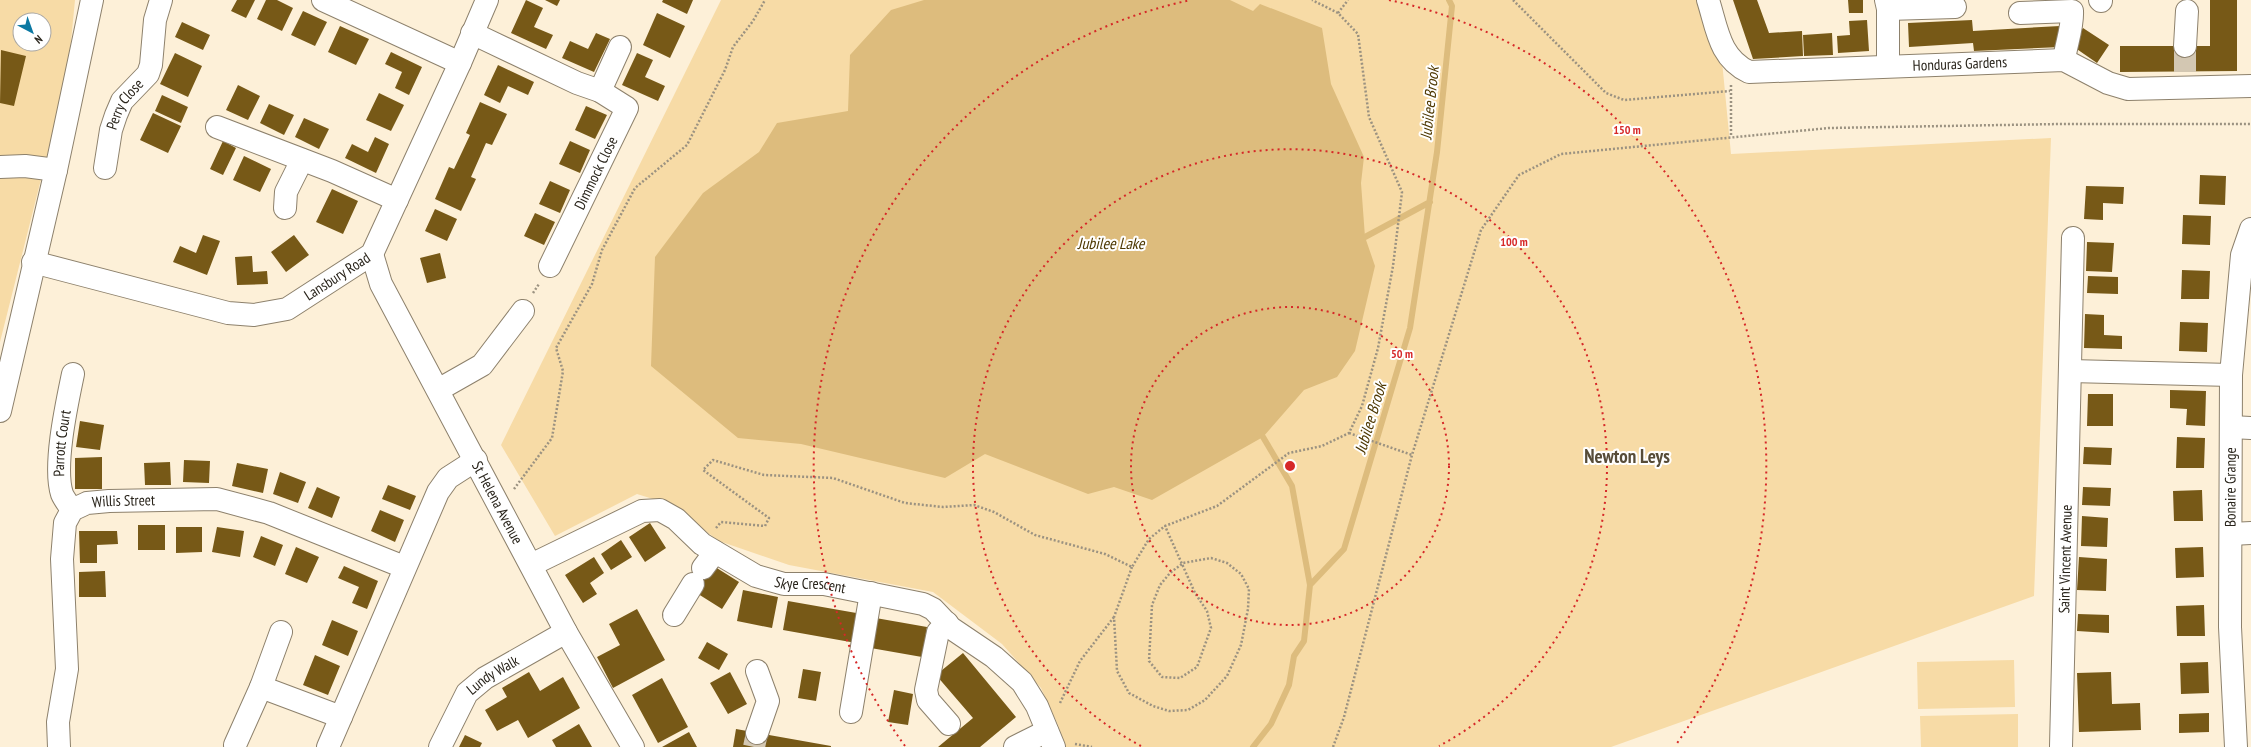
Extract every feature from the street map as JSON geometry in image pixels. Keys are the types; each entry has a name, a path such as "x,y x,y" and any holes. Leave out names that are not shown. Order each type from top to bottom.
{"street":[{"path":"0,411 33,262 56,170 92,0"},
{"name":"Perry Close","path":"106,168 111,130 122,101 148,74 151,65 155,20 161,0"},
{"path":"323,0 460,63"},
{"path":"1708,0 1724,50 1728,58 1738,66"},
{"name":"Lansbury Road","path":"33,262 228,313 254,316 287,309 372,254 460,63 472,33 481,2"},
{"path":"1888,65 1887,5 1955,7"},
{"path":"2020,14 2072,11 2073,22 2067,39 2064,60"},
{"path":"2185,46 2187,12"},
{"name":"Dimmock Close","path":"472,33 577,83 600,91 627,108 550,266"},
{"path":"600,91 620,47"},
{"name":"Honduras Gardens","path":"1738,66 1749,72 1888,65 2064,60 2108,83 2128,89 2185,79 2251,86"},
{"path":"217,127 302,160 397,200"},
{"path":"285,208 286,192 302,160"},
{"path":"0,167 25,166 56,170"},
{"name":"Bonaire Grange","path":"2236,747 2243,719 2230,627 2241,533 2241,427 2231,375 2244,332 2242,255 2251,229"},
{"name":"Saint Vincent Avenue","path":"2062,747 2073,238"},
{"name":"St Helena Avenue","path":"372,254 381,284 476,460 566,632 632,747"},
{"path":"438,390 482,365 523,311"},
{"path":"2070,371 2231,375"},
{"name":"Parrott Court","path":"72,510 62,495 60,474 63,419 73,374"},
{"path":"328,747 404,567 438,492 448,478 476,460"},
{"name":"Willis Street","path":"59,747 58,722 67,669 62,559 65,522 72,510 87,503 108,501 217,499 269,513 404,567"},
{"name":"Skye Crescent","path":"531,566 642,511 660,510 676,519 703,562 784,584 824,584 923,604 933,609 947,623 994,657 1022,682 1037,706 1050,739"},
{"path":"674,615 703,562"},
{"path":"851,712 871,593"},
{"path":"947,623 938,632 926,690 928,700 949,724"},
{"path":"235,745 261,687 282,632"},
{"name":"Lundy Walk","path":"447,745 467,693 485,678 566,632"},
{"path":"758,671 768,701 758,733"},
{"path":"261,687 341,717"},
{"path":"1015,747 1050,739"}],"path":[{"path":"525,476 552,438 563,371 556,348 592,284 602,250 635,188 687,145 725,70 733,48 753,21 764,0"},
{"path":"1050,739 1080,661 1114,617 1132,567 1149,539 1165,526 1217,506 1289,453 1322,446 1349,433 1362,406 1378,348 1402,206 1402,192 1369,117 1358,34 1338,12 1312,0"},
{"path":"1338,12 1348,0"},
{"path":"1513,0 1606,93 1624,100 1730,91"},
{"path":"1731,136 1731,79 1738,66"},
{"path":"1333,747 1344,717 1412,455 1481,230 1519,176 1561,154 1731,136 1829,128 2061,124 2251,124"},
{"path":"523,311 550,266"},
{"path":"1349,433 1412,455"},
{"path":"703,562 721,522 765,526 769,518 703,470 713,460 764,475 833,478 905,503 944,507 974,505 994,512 1035,535 1105,554 1132,567"},
{"path":"1114,617 1117,671 1129,693 1153,706 1169,711 1188,710 1205,700 1227,676 1241,645 1248,608 1249,589 1241,574 1227,563 1211,558 1183,564 1170,573 1160,585 1152,605 1149,661 1162,677 1180,678 1197,667 1211,628 1207,611 1195,592 1183,564 1165,526"}],"shaded area":[{"path":"0,0 75,0 68,72 0,342"},
{"path":"721,0 1698,0 1722,61 1731,154 2051,138 2034,596 1611,747 1065,747 1058,725 1041,688 1002,644 933,592 789,565 719,541 669,504 637,494 555,536 501,445"},
{"path":"2014,660 2015,707 1918,709 1917,662"},
{"path":"2018,714 2018,747 1921,747 1920,716"}],"water":[{"name":"Jubilee Lake","path":"924,0 1230,0 1253,11 1260,4 1322,28 1331,84 1364,157 1361,183 1365,237 1375,266 1355,351 1337,377 1304,390 1263,437 1152,500 1114,487 1088,494 985,454 945,478 801,444 738,438 651,366 655,257 703,193 759,152 777,123 848,111 850,55 891,10"}],"building":[{"path":"237,0 255,0 246,18 231,11"},
{"path":"266,0 277,0 293,8 282,31 257,19"},
{"path":"526,0 543,8 534,27 553,35 546,49 511,33"},
{"path":"545,0 560,0 557,6"},
{"path":"663,0 693,0 687,14 662,2"},
{"path":"1733,0 1757,0 1769,33 1802,31 1803,56 1753,59"},
{"path":"1848,0 1863,0 1863,13 1849,13"},
{"path":"2210,0 2237,0 2237,71 2120,72 2120,46 2210,46"},
{"path":"303,11 327,22 315,46 291,35"},
{"path":"657,13 685,26 670,58 643,45"},
{"path":"1867,20 1869,51 1838,53 1837,36 1850,35 1849,21"},
{"path":"1972,20 1973,31 2060,26 2061,47 1974,51 1973,43 1909,47 1908,23"},
{"path":"182,22 210,35 203,50 175,37"},
{"path":"340,26 369,39 356,65 328,52"},
{"path":"2083,28 2109,45 2097,63 2071,45"},
{"path":"596,33 610,39 594,72 562,58 570,41 588,49"},
{"path":"1832,33 1833,55 1804,56 1803,35"},
{"path":"1,50 26,56 14,106 0,103"},
{"path":"391,52 422,67 409,95 395,88 402,72 385,64"},
{"path":"175,53 202,66 188,97 160,84"},
{"path":"637,53 653,60 645,77 665,86 658,101 622,85"},
{"path":"498,65 534,82 528,95 508,86 500,103 484,95"},
{"path":"238,85 260,96 248,120 226,110"},
{"path":"379,93 404,105 391,131 366,120"},
{"path":"162,95 188,107 181,123 155,111"},
{"path":"480,102 507,114 492,145 486,143 471,177 476,179 461,211 435,199 449,167 454,169 470,135 466,133"},
{"path":"269,104 294,115 284,135 260,123"},
{"path":"586,106 607,115 595,139 575,130"},
{"path":"153,113 181,126 168,153 140,140"},
{"path":"304,118 329,129 319,149 295,137"},
{"path":"375,137 389,144 376,173 345,158 352,144 368,152"},
{"path":"223,141 236,148 223,175 210,169"},
{"path":"570,141 590,150 580,173 559,164"},
{"path":"244,156 271,169 260,192 233,180"},
{"path":"2200,175 2226,176 2225,205 2199,204"},
{"path":"550,181 570,190 560,213 539,204"},
{"path":"2086,186 2124,187 2123,204 2103,203 2103,220 2084,219"},
{"path":"332,189 358,201 343,234 316,222"},
{"path":"435,209 457,219 447,241 425,231"},
{"path":"535,213 555,222 544,245 524,236"},
{"path":"2183,215 2211,216 2210,245 2182,244"},
{"path":"203,235 220,241 207,275 173,262 180,246 196,253"},
{"path":"294,235 309,255 286,272 271,252"},
{"path":"2087,242 2114,243 2112,272 2086,271"},
{"path":"440,253 446,278 427,283 420,258"},
{"path":"252,256 253,272 267,271 268,284 237,285 235,257"},
{"path":"2182,270 2210,271 2209,299 2181,299"},
{"path":"2088,276 2118,277 2118,294 2087,293"},
{"path":"2085,314 2104,315 2104,335 2122,336 2122,349 2084,348"},
{"path":"2180,322 2208,323 2207,352 2179,351"},
{"path":"2170,390 2206,391 2205,426 2186,425 2187,409 2170,408"},
{"path":"2088,394 2113,394 2113,426 2087,426"},
{"path":"80,421 104,425 100,450 76,447"},
{"path":"2177,437 2205,438 2204,468 2176,468"},
{"path":"2084,447 2112,448 2111,465 2083,464"},
{"path":"102,457 102,489 75,489 75,458"},
{"path":"184,460 210,461 209,483 183,482"},
{"path":"170,462 171,485 145,485 144,463"},
{"path":"237,463 268,469 263,493 232,486"},
{"path":"280,472 306,482 298,503 273,494"},
{"path":"388,485 416,496 410,510 382,499"},
{"path":"317,487 340,497 332,518 308,508"},
{"path":"2083,487 2111,488 2110,506 2082,505"},
{"path":"2202,490 2203,521 2174,521 2173,491"},
{"path":"380,510 404,520 395,542 371,531"},
{"path":"2082,516 2108,518 2107,547 2081,546"},
{"path":"650,523 666,548 645,562 629,537"},
{"path":"138,525 165,525 165,550 138,550"},
{"path":"176,527 202,527 202,552 176,553"},
{"path":"217,527 244,531 240,557 212,552"},
{"path":"79,531 117,531 118,544 97,545 97,563 80,563"},
{"path":"261,536 283,545 275,566 253,557"},
{"path":"621,540 632,557 611,570 601,554"},
{"path":"296,547 319,557 307,583 285,574"},
{"path":"2203,547 2204,577 2176,578 2175,548"},
{"path":"594,557 604,573 590,583 597,594 583,603 565,575"},
{"path":"2079,557 2107,559 2106,591 2077,590"},
{"path":"712,565 739,582 722,609 695,592"},
{"path":"344,566 378,581 367,609 352,603 359,587 338,578"},
{"path":"105,571 106,597 79,597 79,572"},
{"path":"743,590 778,597 772,628 737,621"},
{"path":"788,601 862,614 856,643 783,630"},
{"path":"2204,605 2205,636 2177,636 2176,606"},
{"path":"637,609 665,660 613,688 597,657 620,645 609,624"},
{"path":"2078,614 2109,615 2109,633 2077,631"},
{"path":"870,617 927,627 922,657 865,647"},
{"path":"332,620 358,631 348,656 322,645"},
{"path":"707,642 728,654 719,670 698,658"},
{"path":"963,653 1016,717 980,747 938,747 973,718 936,675"},
{"path":"315,655 340,666 328,695 303,685"},
{"path":"2208,662 2209,693 2181,694 2180,663"},
{"path":"803,669 821,672 816,701 798,698"},
{"path":"529,672 540,691 563,677 580,708 528,738 518,720 497,731 485,710 507,697 502,688"},
{"path":"730,672 747,704 728,714 710,683"},
{"path":"2111,672 2112,704 2140,703 2141,730 2079,732 2077,673"},
{"path":"662,678 688,727 658,743 632,695"},
{"path":"894,690 913,694 908,725 888,722"},
{"path":"2209,713 2209,732 2179,733 2179,714"},
{"path":"579,724 592,747 556,747 552,740"},
{"path":"736,729 831,746 831,747 733,747"},
{"path":"689,732 697,747 662,747"},
{"path":"465,735 482,743 480,747 459,747"}],"waterway":[{"name":"Jubilee Brook","path":"1253,747 1271,724 1289,685 1294,656 1304,641 1310,585 1344,549 1410,328 1437,152 1452,6 1449,0"},
{"path":"1365,237 1430,202"},
{"path":"1263,437 1292,486 1310,585"}],"tunnel":[{"path":"2185,46 2185,72"},
{"path":"754,747 757,733"}],"district":[{"name":"Newton Leys","path":"1627,456"}]}
